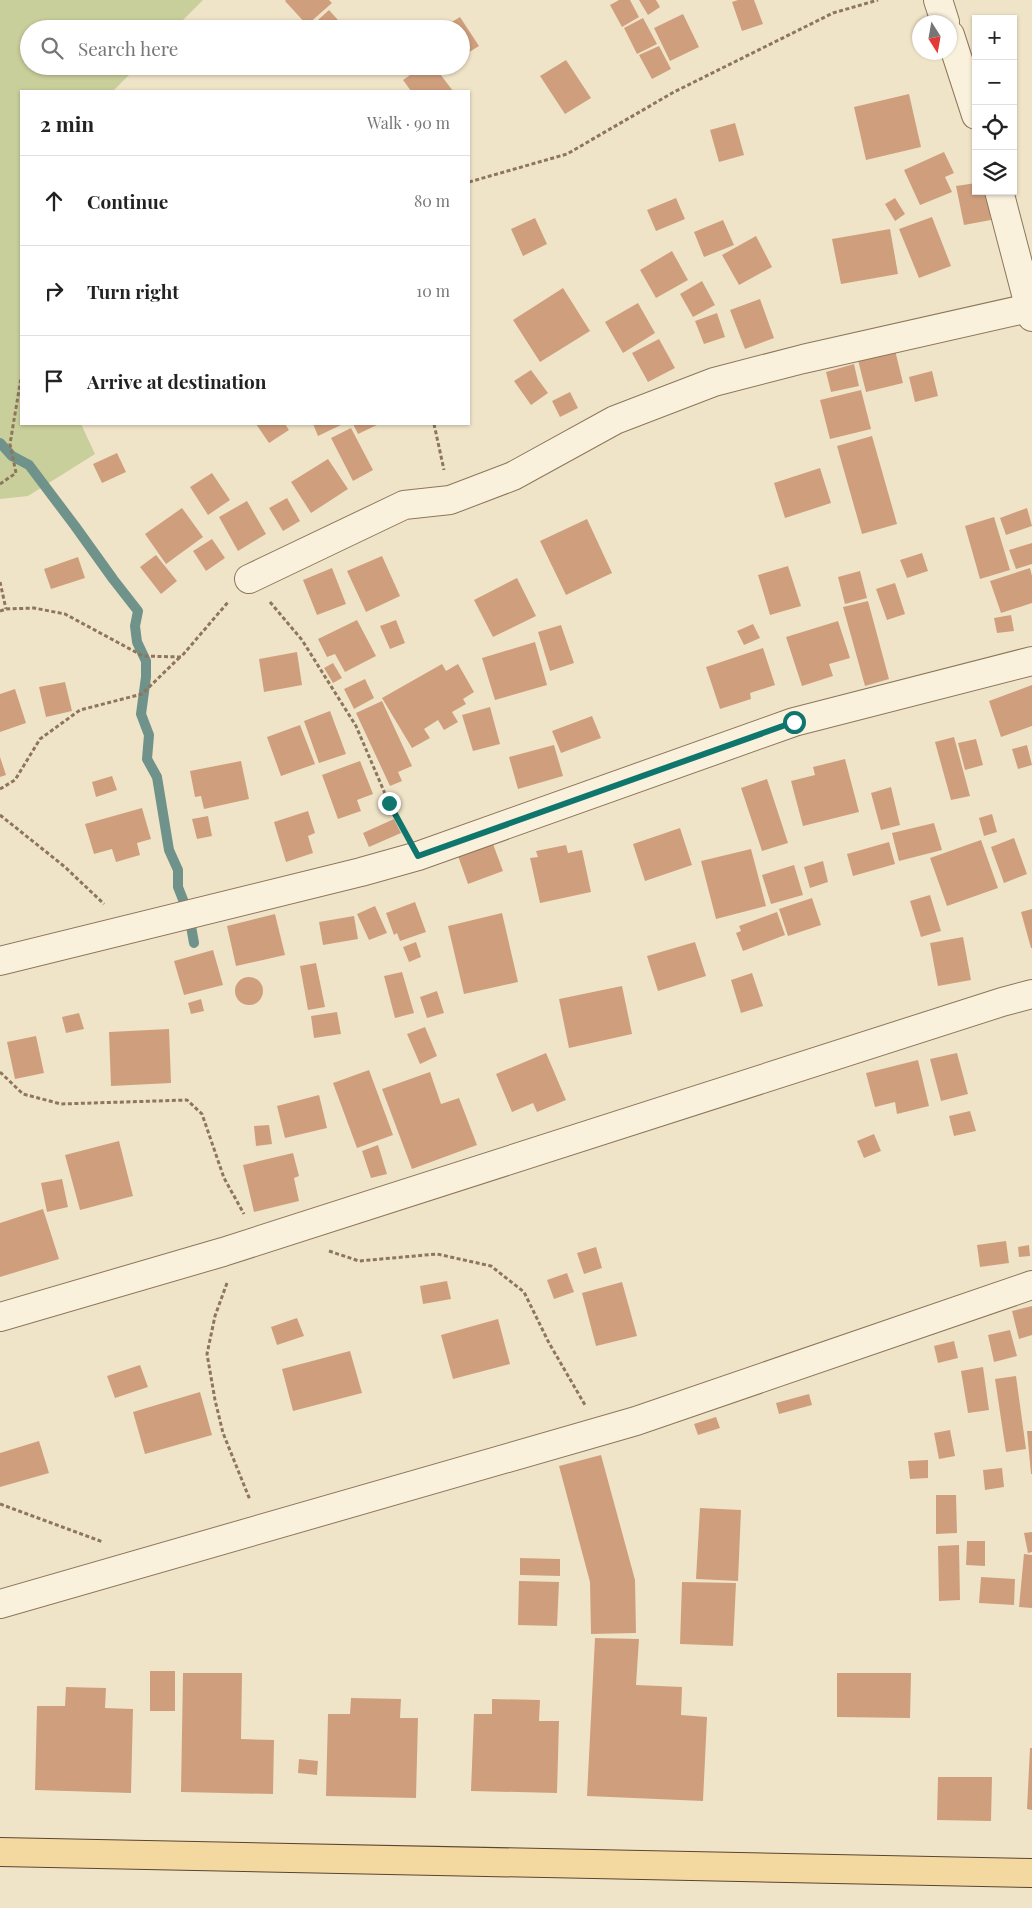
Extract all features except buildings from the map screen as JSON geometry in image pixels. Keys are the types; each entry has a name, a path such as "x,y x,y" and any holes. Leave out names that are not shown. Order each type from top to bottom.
{"main road":[{"path":"0,1852 1032,1873"}],"street":[{"path":"938,0 943,15"},
{"path":"957,57 973,105"},
{"path":"249,579 404,505 450,500 513,476 614,420 714,382 803,359 1031,313 1000,195"},
{"path":"0,961 342,877 418,856 794,722 1032,661"},
{"path":"0,1317 223,1252 1032,994"},
{"path":"0,1604 636,1421 1032,1285"}],"path":[{"path":"470,182 567,154 674,92 833,12 878,0"},
{"path":"0,484 16,473 10,444 20,384"},
{"path":"434,425 450,500"},
{"path":"0,789 15,780 40,740 80,710 142,694 181,657 249,579 302,640 356,726 389,803 418,856"},
{"path":"0,582 6,609"},
{"path":"0,611 34,608 65,614 143,656 181,657"},
{"path":"0,815 80,880 101,901 122,930"},
{"path":"223,1252 230,1274 215,1316 207,1354 223,1433 262,1529"},
{"path":"0,1504 108,1544"}],"green space":[{"path":"0,0 203,0 183,20 20,20 20,75 129,75 114,90 20,90 20,425 81,425 95,454 28,496 0,499"}],"waterway":[{"path":"0,443 12,456 29,465 138,611 135,626 137,642 146,661 146,677 141,714 149,735 147,759 157,777 169,850 178,870 178,887 189,915 194,943"}],"route":[{"path":"389,803 418,856 794,722"}]}
